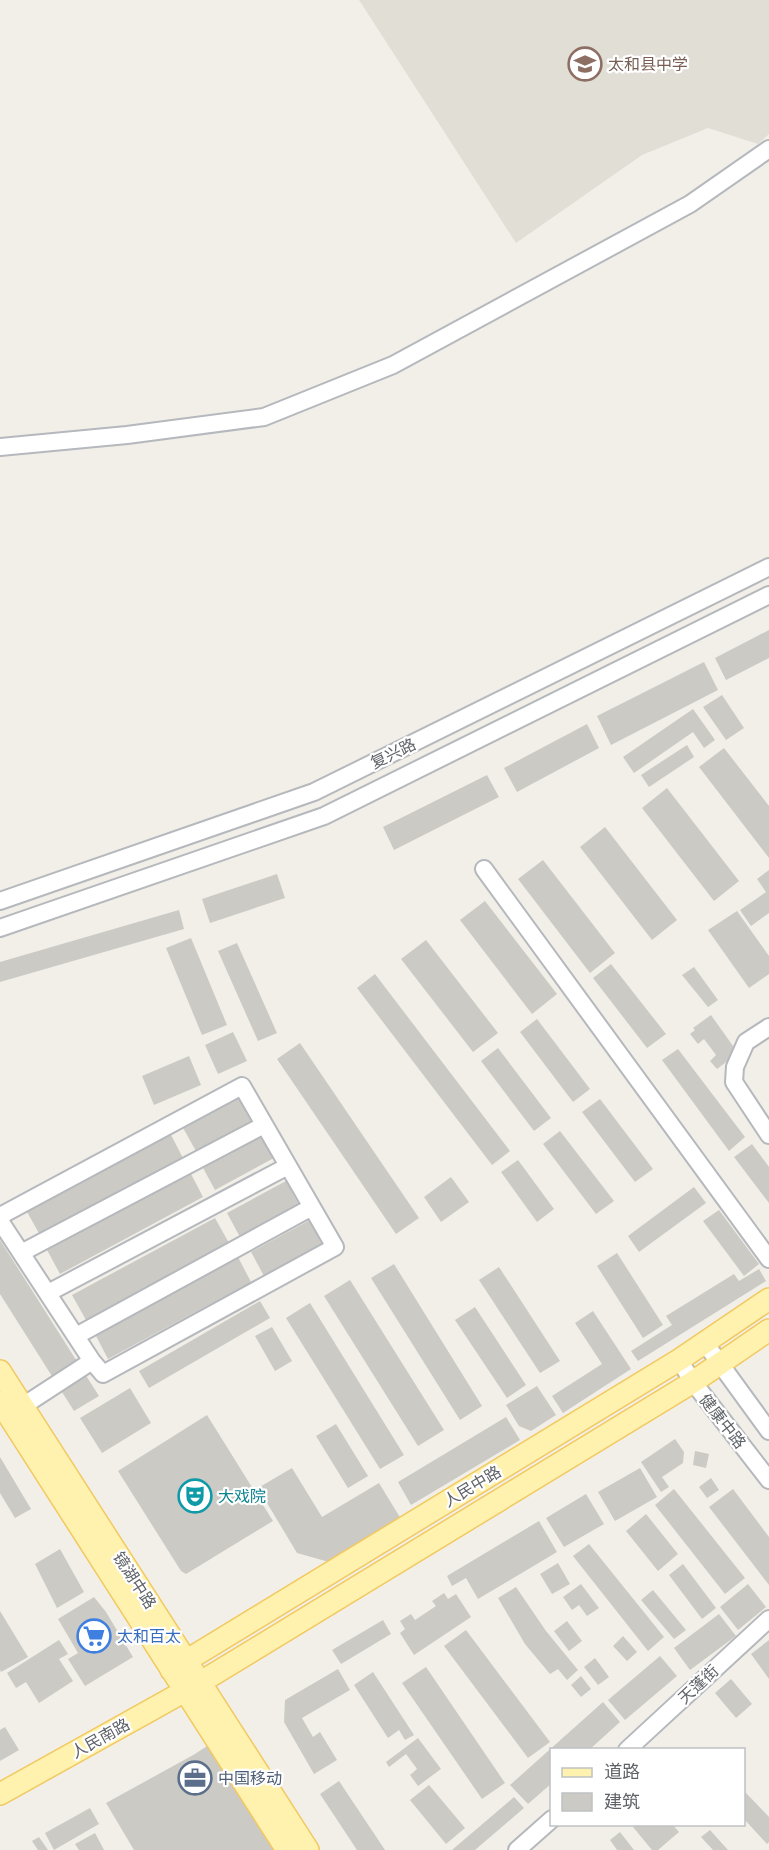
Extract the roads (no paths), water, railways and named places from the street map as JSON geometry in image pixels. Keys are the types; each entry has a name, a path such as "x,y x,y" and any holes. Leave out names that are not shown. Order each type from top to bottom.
{"main road":[{"name":"人民中路","path":"179,1665 679,1360 769,1299"},
{"name":"人民中路","path":"193,1687 693,1382 769,1330"},
{"name":"镜湖中路","path":"0,1371 193,1687 287,1850"},
{"name":"镜湖中路","path":"0,1402 179,1665"},
{"name":"镜湖中路","path":"193,1687 308,1850"},
{"name":"人民南路","path":"0,1794 193,1687"}],"street":[{"path":"0,447 127,435 264,417 393,365 690,204 769,149"},
{"name":"复兴路","path":"0,901 314,792 769,567"},
{"name":"复兴路","path":"0,928 324,816 769,595"},
{"path":"484,869 769,1259"},
{"path":"769,1027 746,1042 735,1066 734,1082 769,1135"},
{"path":"0,1216 242,1086 335,1247 103,1374 92,1361 0,1221"},
{"path":"21,1253 264,1125"},
{"path":"48,1293 288,1166"},
{"path":"76,1336 312,1207"},
{"name":"健康中路","path":"705,1342 769,1431"},
{"name":"健康中路","path":"679,1360 693,1382 769,1480"},
{"path":"23,1406 92,1361"},
{"name":"天蓬街","path":"628,1748 769,1619"},
{"path":"517,1850 550,1821"}],"place":[{"name":"太和县中学","path":"585,64"},
{"name":"大戏院","path":"195,1496"},
{"name":"太和百太","path":"94,1636"},
{"name":"中国移动","path":"195,1778"}]}
